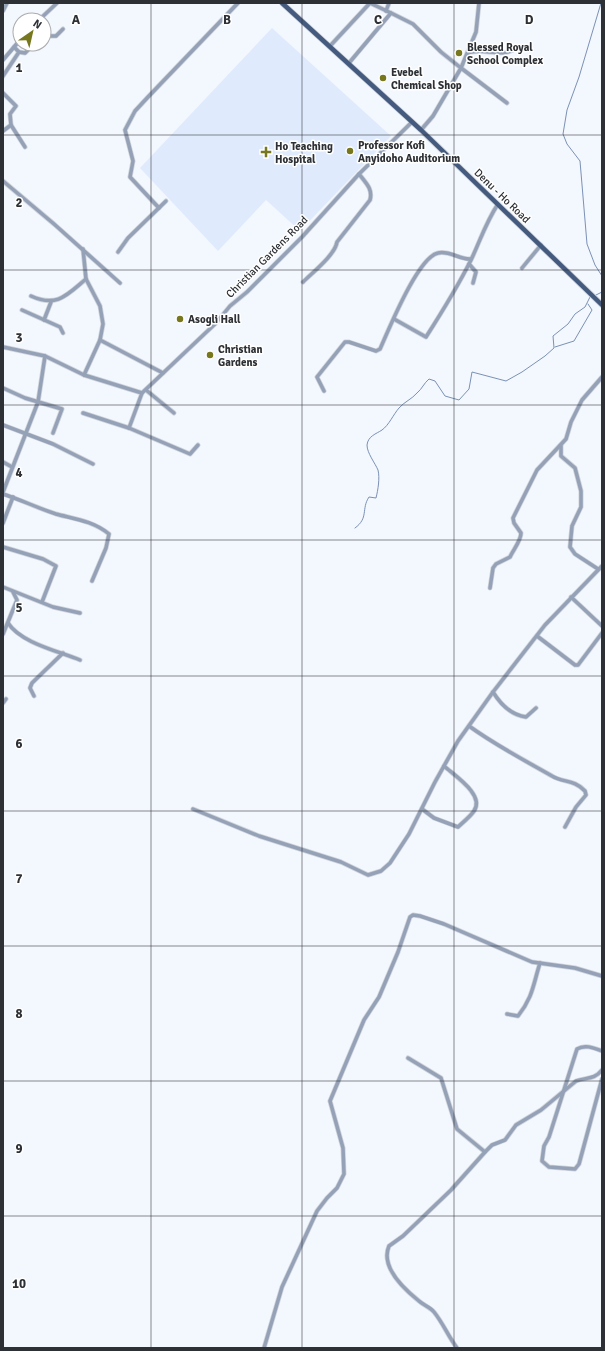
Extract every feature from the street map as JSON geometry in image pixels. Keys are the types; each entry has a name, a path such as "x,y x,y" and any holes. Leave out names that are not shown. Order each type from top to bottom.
{"main road":[{"name":"Denu - Ho Road","path":"283,3 421,130 602,304"}],"street":[{"path":"3,11 7,3"},
{"path":"47,12 57,3"},
{"path":"159,208 130,177 133,162 125,130 135,111 238,3"},
{"path":"330,46 370,3 413,24 441,52 507,103"},
{"path":"349,63 388,12 389,3"},
{"path":"421,130 433,116 468,53 478,26 479,3"},
{"path":"52,36 56,36 63,29"},
{"path":"468,53 474,51 491,53 509,52 515,49"},
{"path":"3,60 12,50"},
{"path":"3,76 19,52 26,52"},
{"path":"3,93 16,105 10,114 11,125 25,147"},
{"name":"Christian Gardens Road","path":"142,393 216,323 230,306 247,292 359,174 412,122"},
{"path":"3,131 11,125"},
{"path":"303,282 331,254 336,247 337,242 370,200 372,194 370,189 359,174"},
{"path":"3,181 120,283"},
{"path":"118,252 128,238 166,201"},
{"path":"394,319 426,337 444,310 469,264 485,227 498,204"},
{"path":"522,268 540,245"},
{"path":"83,250 86,279 101,312 102,331 100,340 84,375"},
{"path":"324,391 317,377 342,344 349,342 379,351 404,294 434,254 442,252 463,259 471,259"},
{"path":"469,264 476,272 473,283"},
{"path":"31,296 44,302 51,302 68,294 86,279"},
{"path":"44,320 51,302"},
{"path":"22,310 60,327 63,333"},
{"path":"100,340 163,373"},
{"path":"3,347 45,356 84,375 142,393 129,428"},
{"path":"45,356 38,402 24,434 3,493 56,514 82,520 102,528 108,534 106,548 92,582"},
{"path":"490,588 496,564 510,557 512,550 521,536 521,533 514,523 514,516 537,470 566,439 571,422 582,400 602,377"},
{"path":"3,388 38,402 62,409 53,433"},
{"path":"146,390 174,413"},
{"path":"83,413 129,428 190,454 198,445"},
{"path":"3,425 53,444 93,464"},
{"path":"560,446 561,456 575,468 581,491 581,507 572,526 570,547 575,554 598,569"},
{"path":"3,462 12,467"},
{"path":"3,523 13,497"},
{"path":"3,547 43,559 56,566 42,602"},
{"path":"193,809 259,836 341,862 368,875 381,871 390,863 422,809 444,766 469,726 493,692 537,636 602,566"},
{"path":"3,587 53,607 80,613"},
{"path":"3,634 17,600 13,592"},
{"path":"571,598 602,626"},
{"path":"8,623 12,628 29,640 80,660"},
{"path":"537,636 575,665 602,633"},
{"path":"34,696 30,688 32,683 63,653"},
{"path":"493,692 499,703 505,708 522,716 526,717 536,708"},
{"path":"3,704 6,699"},
{"path":"469,726 497,746 553,777 566,779 585,791 586,795 584,800 576,807 566,827"},
{"path":"422,809 434,818 458,827 474,812 478,804 477,799 467,785 444,766"},
{"path":"264,1348 282,1287 311,1224 326,1198 342,1181 344,1174 342,1148 330,1101 364,1020 379,998 398,952 410,917 414,915 420,916 444,924 532,962 575,968 602,976"},
{"path":"507,1014 518,1016 523,1009 532,994 540,963"},
{"path":"602,1051 590,1047 581,1047 577,1049 549,1136 544,1146 542,1161 549,1167 574,1169 582,1154 602,1079"},
{"path":"408,1058 441,1078 457,1129 485,1152"},
{"path":"457,1348 434,1312 416,1298 390,1270 386,1262 386,1254 390,1244 403,1236 451,1190 492,1145 504,1140 516,1125 541,1110 576,1081 582,1078 591,1079 597,1076 602,1070"}],"shaded area":[{"name":"Ho Teaching Hospital","path":"272,28 391,136 300,231 266,200 218,251 140,168"}],"waterway":[{"path":"601,3 579,77 567,110 563,134 567,144 580,161 587,244 595,265 602,276"},
{"path":"596,295 602,292"},
{"path":"355,528 362,521 365,506 369,497 376,498 378,488 378,470 368,451 367,445 369,439 389,423 401,406 415,395 429,379 435,381 445,396 459,400 469,389 472,372 506,381 522,372 554,348 553,336 568,324 575,314 585,307 590,297"},
{"path":"555,347 574,341 592,310 588,304"}],"place":[{"name":"Blessed Royal School Complex","path":"459,53"},
{"name":"Evebel Chemical Shop","path":"383,78"},
{"name":"Professor Kofi Anyidoho Auditorium","path":"350,151"},
{"name":"Ho Teaching Hospital","path":"266,152"},
{"name":"Asogli Hall","path":"180,319"},
{"name":"Christian Gardens","path":"210,355"}]}
